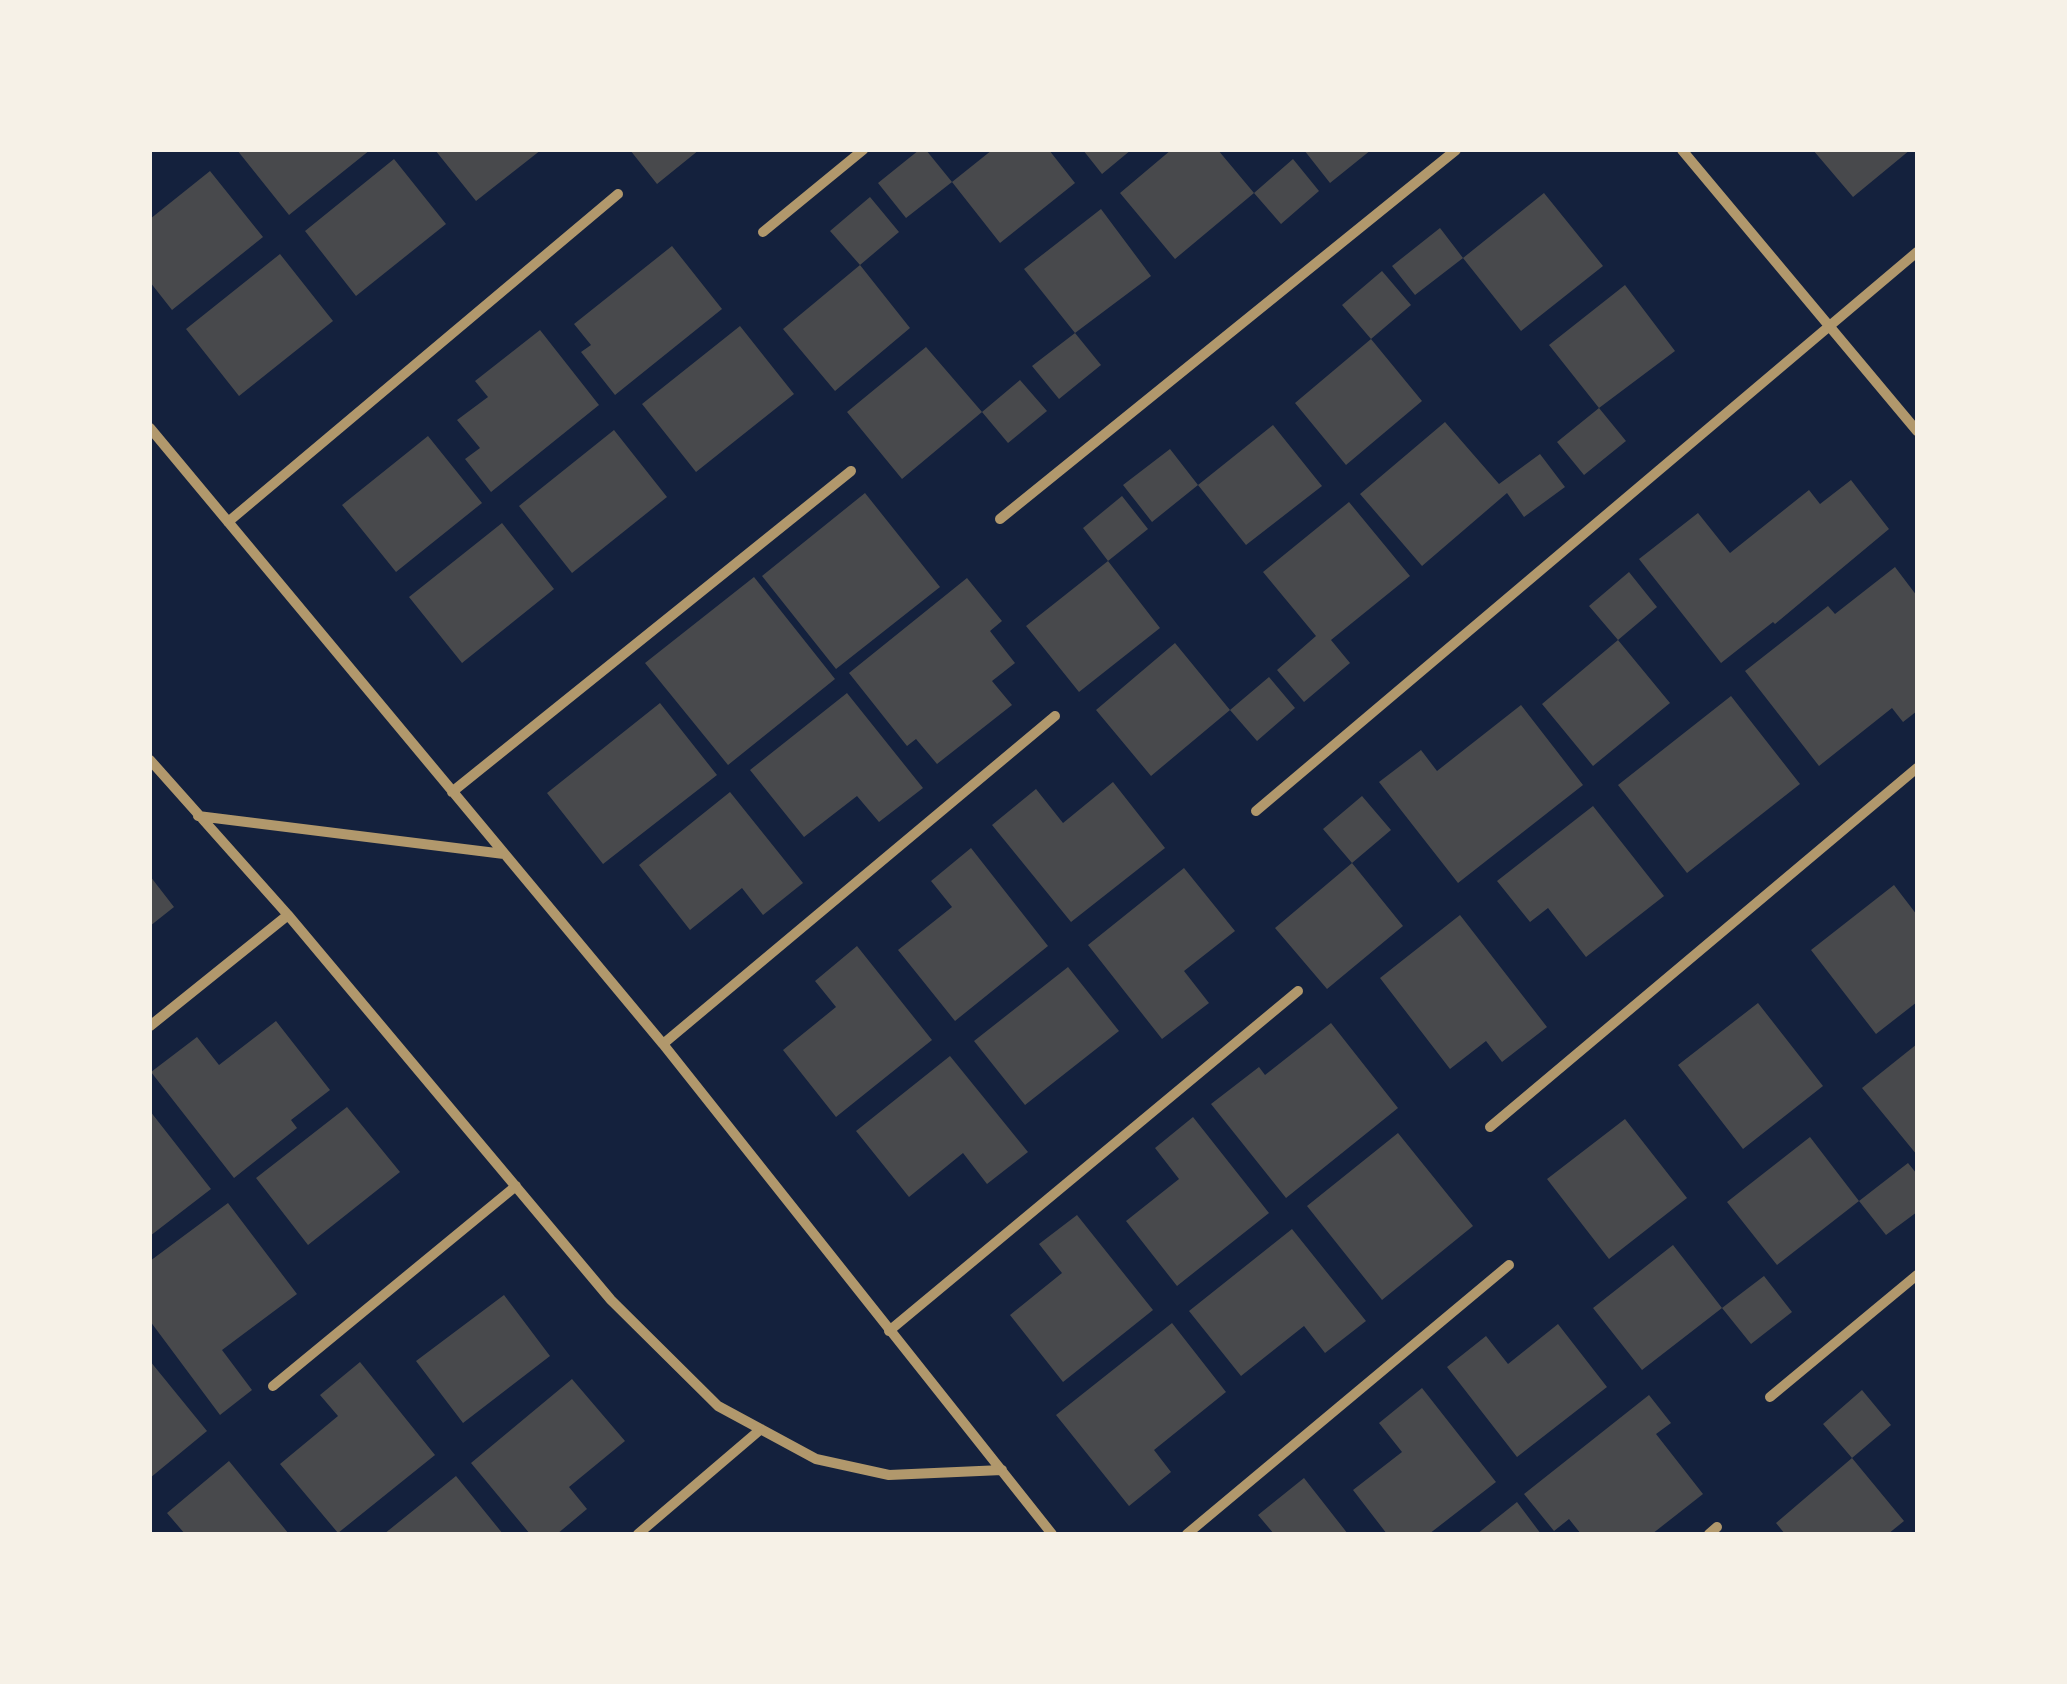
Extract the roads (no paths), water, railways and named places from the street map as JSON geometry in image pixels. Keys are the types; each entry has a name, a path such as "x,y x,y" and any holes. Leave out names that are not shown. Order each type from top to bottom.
{"street":[{"path":"763,232 863,150"},
{"path":"1000,519 1456,150"},
{"path":"1682,150 1917,431"},
{"path":"228,522 618,194"},
{"path":"1256,811 1917,252"},
{"path":"150,428 662,1044 1052,1534"},
{"path":"452,792 850,471"},
{"path":"662,1044 1055,716"},
{"path":"150,760 288,915 611,1300 718,1406 816,1459 889,1476 1002,1470"},
{"path":"1490,1127 1917,768"},
{"path":"197,816 505,854"},
{"path":"150,1026 288,915"},
{"path":"890,1331 1298,991"},
{"path":"273,1386 516,1186"},
{"path":"1187,1534 1509,1265"},
{"path":"1770,1398 1917,1275"},
{"path":"638,1534 761,1429"}]}
